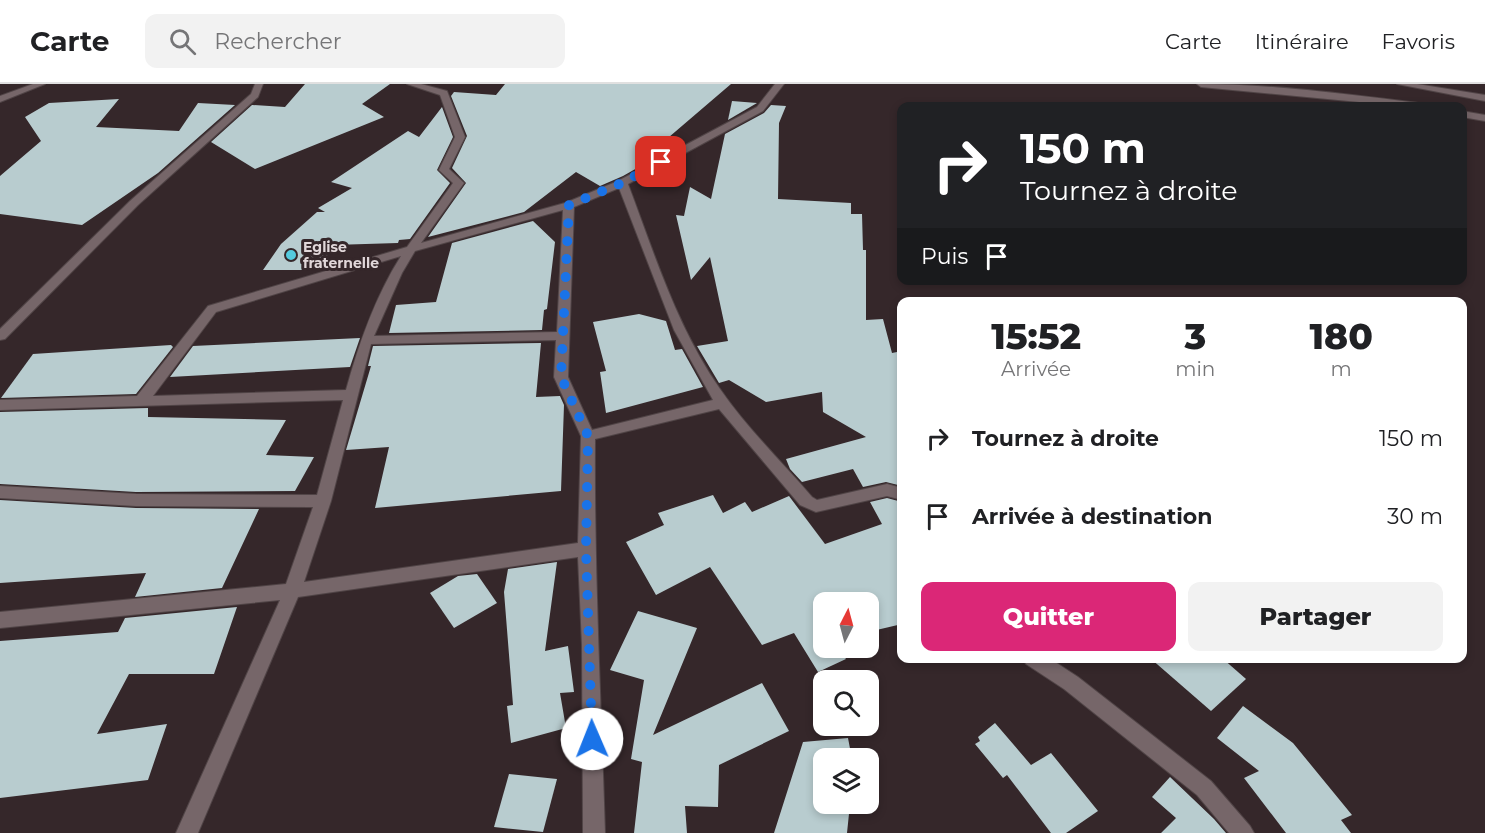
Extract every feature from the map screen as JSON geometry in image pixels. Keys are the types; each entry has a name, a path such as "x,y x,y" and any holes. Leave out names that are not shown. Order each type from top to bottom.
{"street":[{"path":"0,99 41,84"},
{"path":"0,336 134,203 255,94 259,84"},
{"path":"186,833 292,591 323,501 366,340 396,273 459,183 444,170 460,137 444,93 436,87 411,84"},
{"path":"1201,84 1379,102"},
{"path":"1401,84 1485,98"},
{"path":"141,401 212,309 411,249 569,205 622,183 760,110 774,87"},
{"path":"1467,115 1485,118"},
{"path":"622,183 670,308 705,377 723,403 800,494 816,506 887,490 897,493"},
{"path":"569,205 561,377 588,436 586,549 591,645 594,833"},
{"path":"366,340 563,336"},
{"path":"0,405 352,395"},
{"path":"588,436 723,403"},
{"path":"0,492 136,500 323,501"},
{"path":"0,620 292,591 586,549"},
{"path":"1040,663 1071,683 1204,788 1243,833"}],"building":[{"path":"305,84 390,84 362,104 384,117 255,169 211,142 252,105 285,107"},
{"path":"505,84 731,84 641,161 646,163 623,176 600,186 576,172 524,212 428,237 466,183 452,168 467,136 451,96 454,92 496,95"},
{"path":"119,99 96,127 179,131 198,103 235,105 158,173 82,225 0,214 0,176 41,141 25,117 49,103"},
{"path":"732,101 757,103 728,120"},
{"path":"771,105 786,106 779,123 778,199 851,203 851,214 862,214 863,250 866,250 866,320 883,319 892,353 897,352 897,485 886,482 863,487 853,469 802,482 790,469 786,459 866,437 823,412 822,392 766,402 729,380 719,383 697,346 728,341 710,257 691,280 676,215 684,216 690,187 711,199 725,134 764,113"},
{"path":"442,107 453,137 437,170 450,183 410,239 399,240 398,243 333,245 319,270 263,270 281,244 317,212 325,212 318,208 352,188 331,182 408,131 419,137"},
{"path":"533,221 555,242 547,309 544,310 542,330 389,333 396,305 436,302 452,243"},
{"path":"639,314 666,321 675,350 682,349 703,387 606,413 600,372 606,371 593,322"},
{"path":"360,338 350,367 170,377 193,346"},
{"path":"541,343 536,397 560,396 564,405 561,491 375,508 389,447 346,450 371,366 368,366 373,346"},
{"path":"171,345 173,347 136,394 1,398 33,354"},
{"path":"148,408 148,417 286,420 266,455 314,457 295,491 136,492 0,484 0,412"},
{"path":"713,495 723,513 745,502 752,512 789,496 825,544 882,524 870,502 887,498 897,501 897,625 879,629 879,592 813,592 813,658 846,659 822,670 817,670 794,633 762,645 710,567 656,595 626,542 664,525 658,513"},
{"path":"0,500 136,508 259,509 222,588 135,597 146,573 0,583"},
{"path":"557,562 545,651 568,646 574,692 560,693 566,728 511,743 507,706 513,705 504,592 508,569"},
{"path":"477,574 497,603 454,628 430,593 458,576"},
{"path":"237,607 214,674 129,674 97,734 167,724 148,780 0,798 0,641 118,632 125,618"},
{"path":"638,611 697,628 653,735 762,683 789,731 719,765 718,807 685,806 687,833 634,833 642,762 631,759 644,680 610,670"},
{"path":"1156,663 1228,663 1246,679 1211,711"},
{"path":"1243,706 1293,743 1352,815 1341,820 1351,833 1286,833 1244,778 1259,771 1217,738"},
{"path":"995,723 1031,765 1051,753 1098,811 1066,833 1051,833 1007,775 1003,778 975,744 980,741 978,737"},
{"path":"848,738 850,748 813,748 813,814 849,814 847,833 774,833 803,742"},
{"path":"509,774 557,779 543,832 494,827"},
{"path":"1170,777 1226,833 1161,833 1176,818 1152,797"}],"place":[{"name":"Eglise fraternelle","path":"291,255"}],"route":[{"path":"592,739 591,645 586,549 588,436 561,377 569,205 622,183 661,162"}]}
